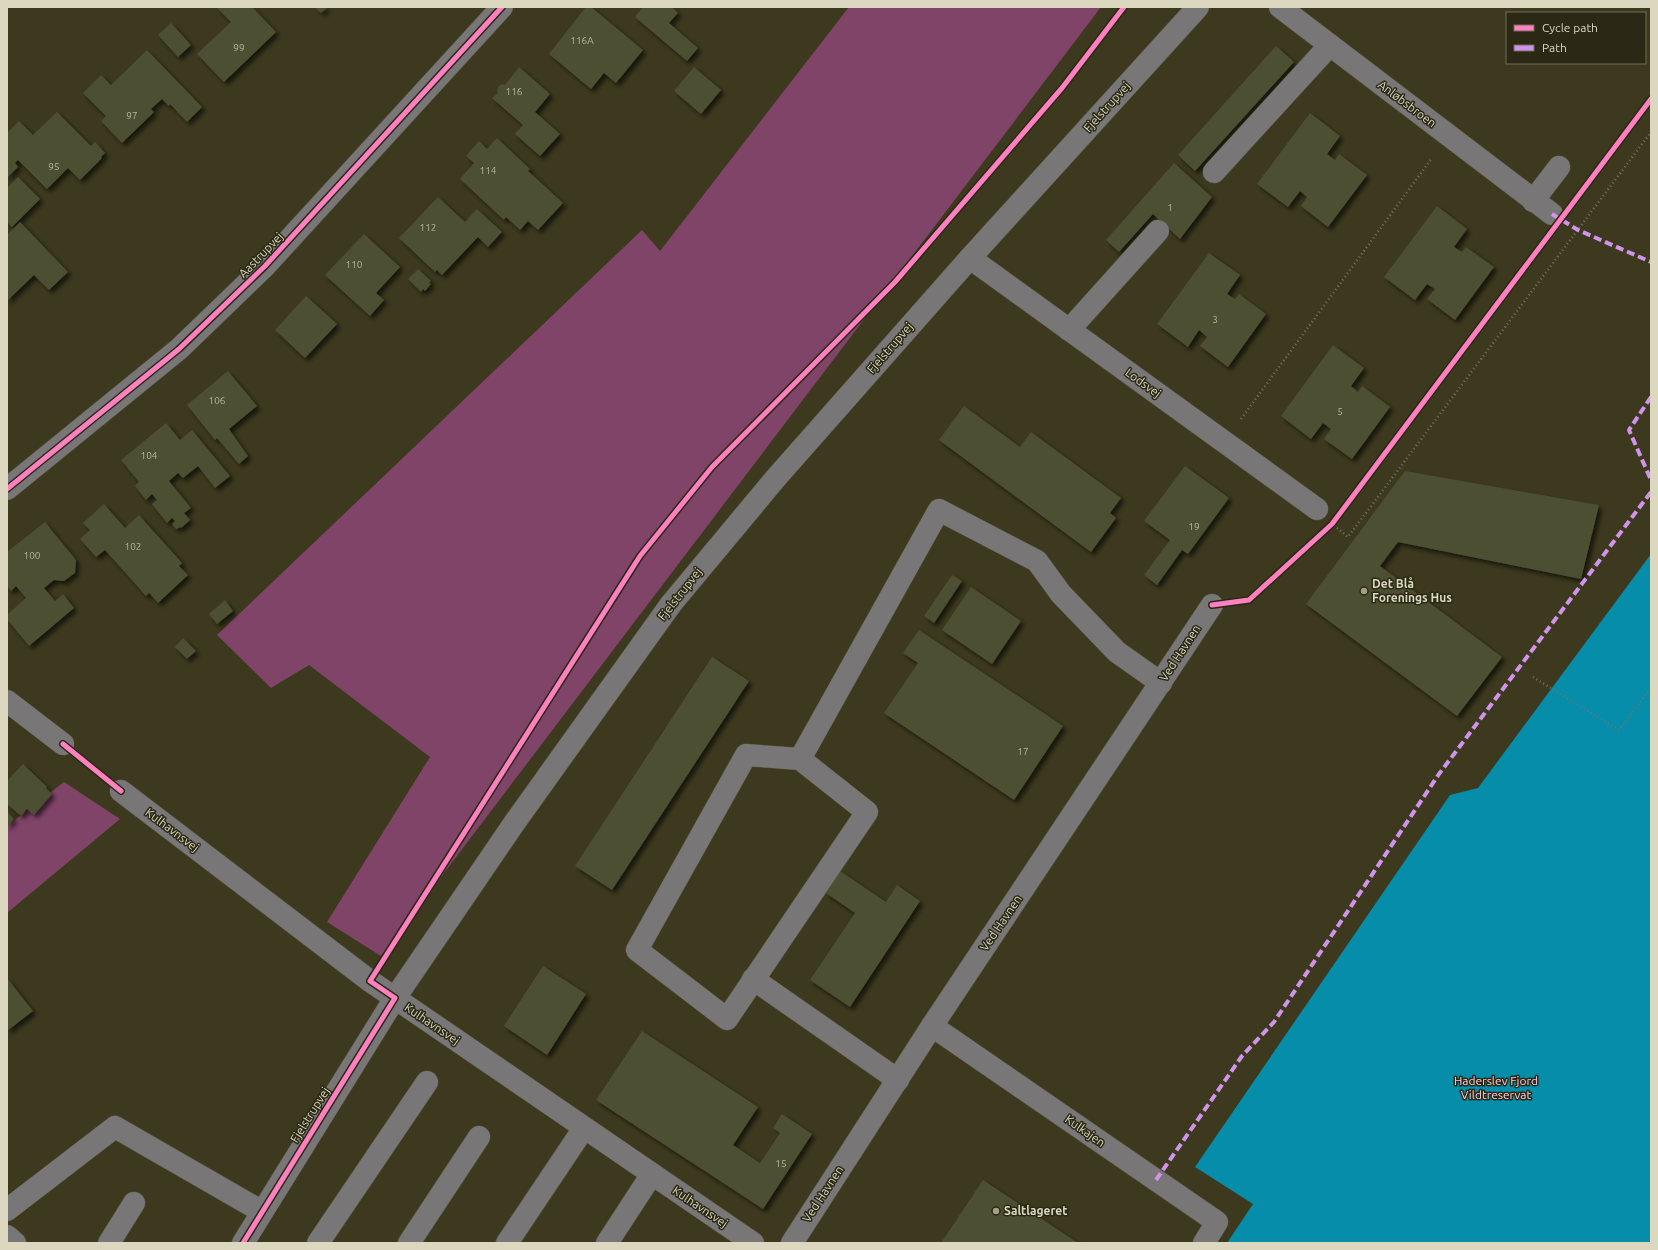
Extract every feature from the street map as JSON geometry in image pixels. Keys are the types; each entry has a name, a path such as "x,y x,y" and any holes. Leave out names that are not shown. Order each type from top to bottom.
{"street":[{"name":"Aastrupvej","path":"7,489 179,349 265,266 502,7"},
{"name":"Fjelstrupvej","path":"243,1243 261,1211 395,998 515,822 671,604 775,479 970,258 1198,7"},
{"name":"Anløbsbroen","path":"1280,7 1552,214"},
{"path":"1214,172 1330,45"},
{"path":"1533,200 1559,167"},
{"path":"1069,330 1158,231"},
{"name":"Lodsvej","path":"970,258 1324,516"},
{"path":"800,759 939,510 1037,561 1061,594 1117,652 1161,683"},
{"name":"Ved Havnen","path":"792,1243 932,1026 1212,605"},
{"path":"7,701 62,744"},
{"path":"746,755 800,759 867,812 727,1019 637,950 746,755"},
{"name":"Kulhavnsvej","path":"121,791 395,998 753,1243"},
{"path":"753,979 898,1080"},
{"name":"Kulkajen","path":"932,1026 1217,1222 1204,1243"},
{"path":"318,1243 427,1082"},
{"path":"7,1210 115,1127 261,1211"},
{"path":"507,1243 584,1128"},
{"path":"409,1243 479,1138"},
{"path":"607,1243 652,1174"},
{"path":"109,1243 134,1203"},
{"path":"7,1236 15,1243"}],"path":[{"path":"1324,516 1348,537 1651,132"},
{"path":"1224,442 1448,136"},
{"path":"1533,677 1619,730 1651,688"}],"shaded area":[{"path":"849,7 1101,7 381,956 327,922 430,757 309,665 271,688 217,635 642,230 660,251"},
{"path":"64,782 120,819 7,913 7,826"}],"water":[{"name":"Haderslev Fjord Vildtreservat","path":"1651,554 1651,1243 1227,1243 1253,1204 1195,1167 1450,795 1478,788"}],"building":[{"path":"216,7 252,7 276,32 224,82 197,54 231,22"},
{"path":"315,7 328,7 321,13"},
{"path":"586,7 591,7 643,50 616,83 604,73 591,89 549,54"},
{"path":"643,7 672,7 678,13 669,23 698,48 687,61 635,17"},
{"path":"171,23 191,45 178,57 158,35"},
{"path":"1276,46 1294,62 1195,171 1178,155"},
{"path":"147,50 202,107 187,122 170,104 169,106 162,99 151,109 154,112 122,143 101,121 106,116 83,93 101,75 111,85"},
{"path":"519,67 550,94 535,112 560,134 540,156 515,134 523,125 492,98 497,94 498,87 502,84 505,85"},
{"path":"694,67 721,90 701,114 674,91"},
{"path":"57,112 91,146 95,142 105,153 101,157 102,158 80,180 68,168 47,189 18,160 15,163 18,167 7,178 7,133 19,121 33,135"},
{"path":"1310,113 1340,136 1327,154 1335,160 1339,154 1367,175 1328,227 1301,206 1307,197 1300,191 1288,207 1257,184"},
{"path":"497,138 530,169 528,171 563,203 538,230 528,221 520,230 506,217 504,220 460,179 474,163 466,156 479,141 487,149"},
{"path":"1174,163 1212,197 1180,239 1153,214 1119,252 1106,240"},
{"path":"18,177 40,199 12,227 7,222 7,188"},
{"path":"438,197 465,222 477,209 502,232 488,247 478,237 442,275 437,270 435,272 399,238"},
{"path":"1437,206 1467,229 1454,247 1462,252 1466,247 1494,267 1455,320 1427,299 1435,289 1427,284 1415,300 1384,277"},
{"path":"20,222 68,272 49,290 34,275 7,301 7,235"},
{"path":"364,234 400,267 376,293 384,300 370,316 325,275"},
{"path":"1209,253 1240,275 1227,294 1235,299 1239,294 1266,314 1228,367 1200,346 1207,337 1199,330 1188,347 1157,324"},
{"path":"418,269 431,281 429,283 431,284 425,291 423,289 421,292 408,279"},
{"path":"306,296 337,324 305,358 275,330"},
{"path":"1333,345 1364,368 1351,386 1358,392 1362,386 1390,407 1352,459 1324,439 1331,429 1323,423 1311,439 1281,416"},
{"path":"228,371 257,406 229,429 248,456 239,464 217,438 215,440 187,405"},
{"path":"964,406 1020,447 1031,432 1121,498 1110,513 1116,518 1091,552 939,440"},
{"path":"166,423 180,440 192,430 230,476 215,488 198,466 183,478 178,473 169,481 191,508 184,513 190,520 181,528 176,529 172,524 175,521 172,518 167,523 152,504 157,500 152,494 146,500 135,486 139,482 121,460"},
{"path":"1185,466 1229,498 1188,554 1182,550 1157,585 1144,575 1170,540 1144,521"},
{"name":"Det Blå Forenings Hus","path":"1405,471 1599,505 1581,579 1398,542 1380,566 1502,657 1457,716 1306,604"},
{"path":"104,504 125,528 139,515 182,563 179,566 188,575 158,603 149,593 146,596 105,550 96,557 80,539 90,530 83,523"},
{"path":"45,522 76,560 75,573 64,581 54,580 44,588 55,601 63,594 74,608 29,646 7,619 7,615 26,598 16,586 11,591 7,586 7,552"},
{"path":"952,575 962,581 934,623 924,616"},
{"path":"971,587 1021,621 992,664 942,630"},
{"path":"225,600 233,611 217,624 209,614"},
{"path":"919,630 1063,726 1014,800 884,713 918,663 903,653"},
{"path":"183,638 196,651 187,659 175,647"},
{"path":"712,657 749,681 612,890 575,866"},
{"path":"23,764 47,787 46,788 52,794 34,815 27,809 21,816 7,804 7,781"},
{"path":"7,812 14,819 7,827"},
{"path":"840,871 886,902 897,885 920,901 850,1007 810,980 855,913 826,893"},
{"path":"543,966 586,994 547,1055 504,1026"},
{"path":"7,978 33,1011 7,1031"},
{"path":"642,1031 758,1107 733,1145 760,1163 780,1133 773,1128 782,1114 812,1134 763,1209 596,1100"},
{"name":"Saltlageret","path":"983,1180 1078,1243 941,1243"}],"marked path":[{"path":"1552,214 1578,230 1651,262"},
{"path":"1651,397 1629,430 1651,480"},
{"path":"1156,1180 1242,1056 1274,1022 1439,774 1651,492"}],"cycle path":[{"path":"7,489 179,349 265,266 502,7"},
{"path":"243,1243 395,998 370,981 640,556 712,467 895,282 1062,88 1124,7"},
{"path":"1212,605 1249,600 1332,524 1651,99"},
{"path":"63,744 121,791"}],"place":[{"name":"Det Blå Forenings Hus","path":"1364,591"},
{"name":"Saltlageret","path":"996,1211"}]}
